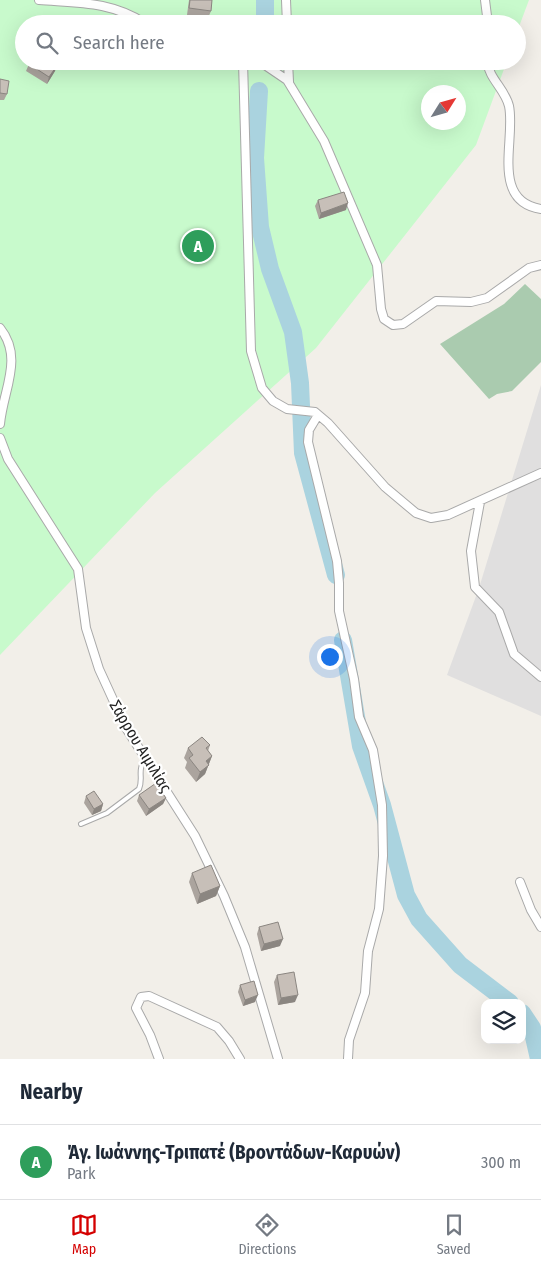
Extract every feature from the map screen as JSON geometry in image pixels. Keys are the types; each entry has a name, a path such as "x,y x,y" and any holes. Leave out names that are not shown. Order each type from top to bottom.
{"street":[{"path":"39,0 74,0 98,4 129,15"},
{"path":"286,0 287,15"},
{"path":"485,0 487,15"},
{"path":"243,70 251,352 262,388 280,406 310,411 318,415 343,438 385,487 416,513 437,518 480,502 541,473"},
{"path":"273,70 289,82 336,166 377,265 381,309 384,319 389,323 398,326 403,324 436,301 471,302 487,298 529,268 541,266"},
{"path":"288,70 289,82"},
{"path":"489,70 508,104 507,158 512,186 524,203 530,207 541,209"},
{"path":"0,328 9,339 12,352 0,424"},
{"path":"318,415 309,430 308,442 337,561 340,583 338,611 354,679 359,717 374,750 382,805 383,856 379,909 368,951 365,993 349,1040 348,1059"},
{"name":"Σάρρου Αιμιλίας","path":"0,438 8,459 78,569 86,628 93,654 126,728 195,836 224,896 245,947 278,1059"},
{"path":"480,502 471,551 474,587 499,612 514,654 541,677"},
{"path":"520,882 531,910 541,927"},
{"path":"159,1059 150,1035 136,1008 140,997 149,996 217,1027 229,1041 240,1059"}],"lane":[{"path":"81,824 107,813 140,789 140,769 146,758"}],"shaded area":[{"path":"541,385 541,716 447,675 479,588"}],"green space":[{"path":"0,0 529,0 523,15 15,15 15,70 504,70 476,145 316,348 155,493 0,655"},
{"path":"525,284 541,299 541,362 512,391 497,394 489,399 440,344 504,304"}],"building":[{"path":"190,0 212,0 211,11 189,8"},
{"path":"38,70 54,70 49,77"},
{"path":"0,79 9,81 7,94 0,93"},
{"path":"344,192 348,203 321,213 318,200"},
{"path":"202,737 210,745 206,748 212,756 206,761 209,765 200,772 189,758 193,755 188,748"},
{"path":"159,781 164,788 161,791 166,798 149,809 139,795"},
{"path":"94,791 103,804 94,809 86,796"},
{"path":"211,865 220,886 200,894 192,873"},
{"path":"278,922 283,939 264,944 259,927"},
{"path":"294,972 298,995 281,998 277,975"},
{"path":"254,981 258,995 245,1000 240,985"}],"waterway":[{"path":"265,0 265,15"},
{"path":"259,91 255,158 260,227 270,269 293,332 300,383 303,453 336,575"},
{"path":"343,640 361,746 382,805 406,895 419,919 460,965 505,999"},
{"path":"526,1019 532,1028 539,1059"}],"place":[{"name":"Άγ. Ιωάννης-Τριπατέ (Βροντάδων-Καρυών)","path":"198,246"}]}
